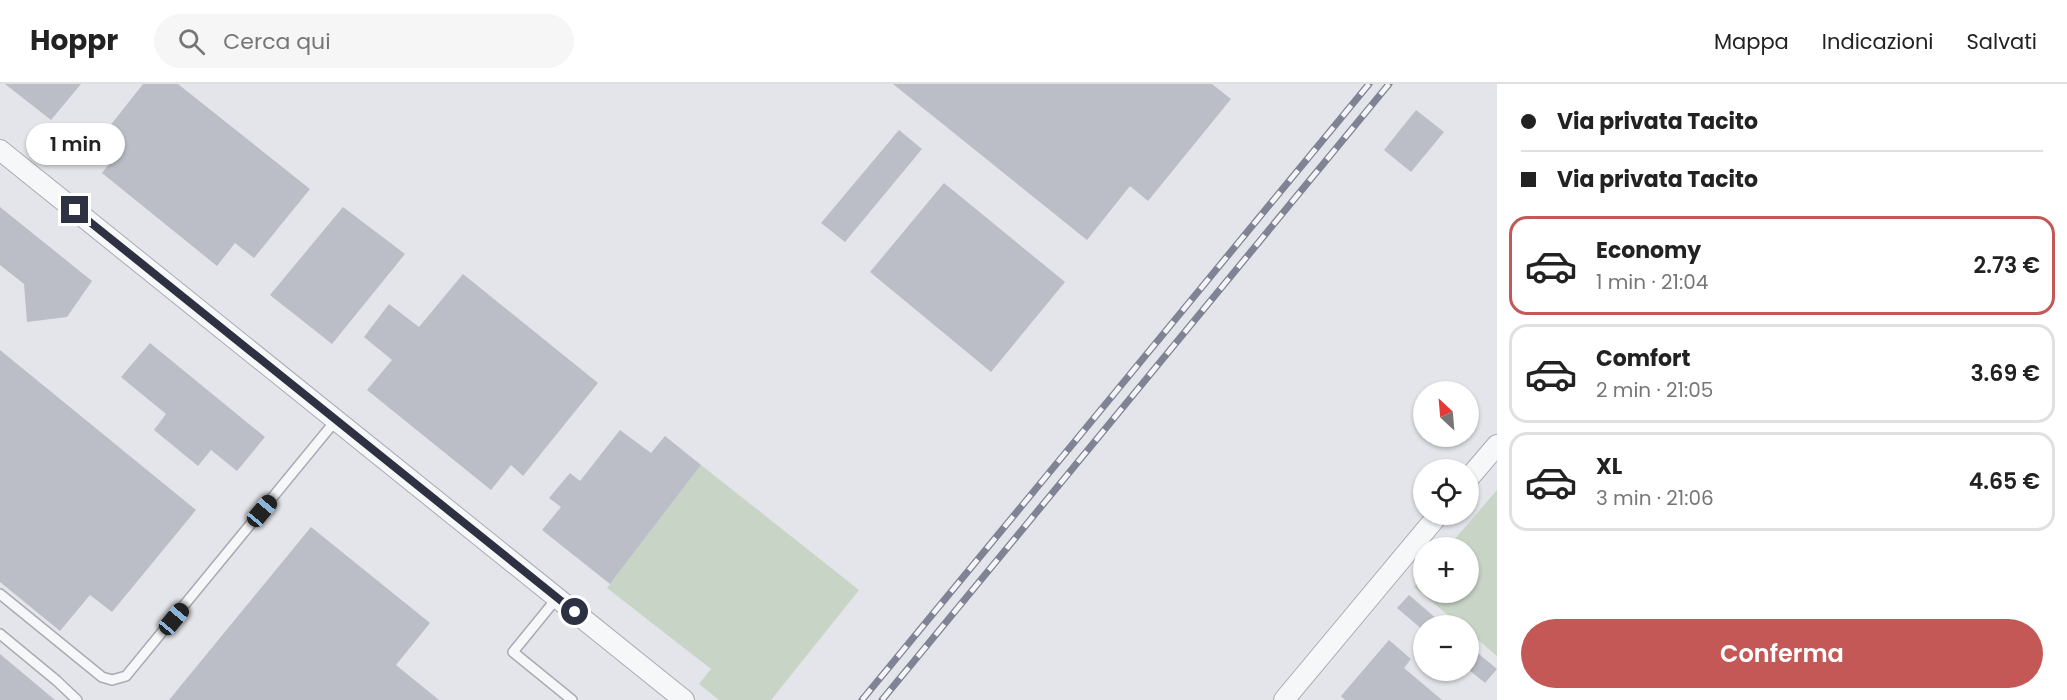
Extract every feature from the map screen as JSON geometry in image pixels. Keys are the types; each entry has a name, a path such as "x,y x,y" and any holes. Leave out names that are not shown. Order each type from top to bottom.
{"street":[{"path":"0,150 684,700"},
{"path":"1479,466 1497,445"},
{"path":"1284,700 1430,525"}],"lane":[{"path":"0,594 102,677 112,680 126,676 336,420"},
{"path":"557,598 513,652 572,700"},
{"path":"0,634 77,700"}],"green space":[{"path":"701,465 859,590 771,700 719,700 699,684 711,669 607,588"},
{"path":"1497,490 1497,656 1479,641 1479,615 1448,615 1433,603 1479,603 1479,537 1457,537 1467,525 1479,525 1479,511"}],"building":[{"path":"5,84 81,84 51,120"},
{"path":"143,84 178,84 310,189 254,258 235,243 217,266 102,173 119,151 102,136"},
{"path":"893,84 1212,84 1231,99 1148,201 1130,186 1087,240"},
{"path":"1416,110 1444,132 1411,172 1384,150"},
{"path":"899,130 922,149 845,242 821,223"},
{"path":"944,183 1065,282 991,372 870,272"},
{"path":"0,207 92,281 67,317 27,322 24,284 0,265"},
{"path":"343,207 405,254 332,344 270,295"},
{"path":"463,274 598,383 523,476 511,465 491,490 367,390 392,360 364,337 389,304 419,327"},
{"path":"150,343 265,437 237,471 211,450 198,466 154,430 166,414 121,377"},
{"path":"0,350 196,510 112,612 90,595 60,631 0,582"},
{"path":"620,430 651,453 665,436 701,465 610,584 542,530 561,507 549,498 570,473 580,481"},
{"path":"311,527 430,623 396,665 439,700 169,700"},
{"path":"1409,595 1413,598 1413,603 1418,603 1432,615 1413,615 1413,622 1397,608"},
{"path":"1389,640 1411,659 1404,668 1413,676 1413,681 1419,681 1442,700 1345,700 1341,696"},
{"path":"0,654 55,700 0,700"},
{"path":"1479,654 1497,669 1485,683 1479,678"}],"railway":[{"path":"862,700 1369,84"},
{"path":"882,700 1389,84"}],"route":[{"path":"75,210 575,612"}]}
